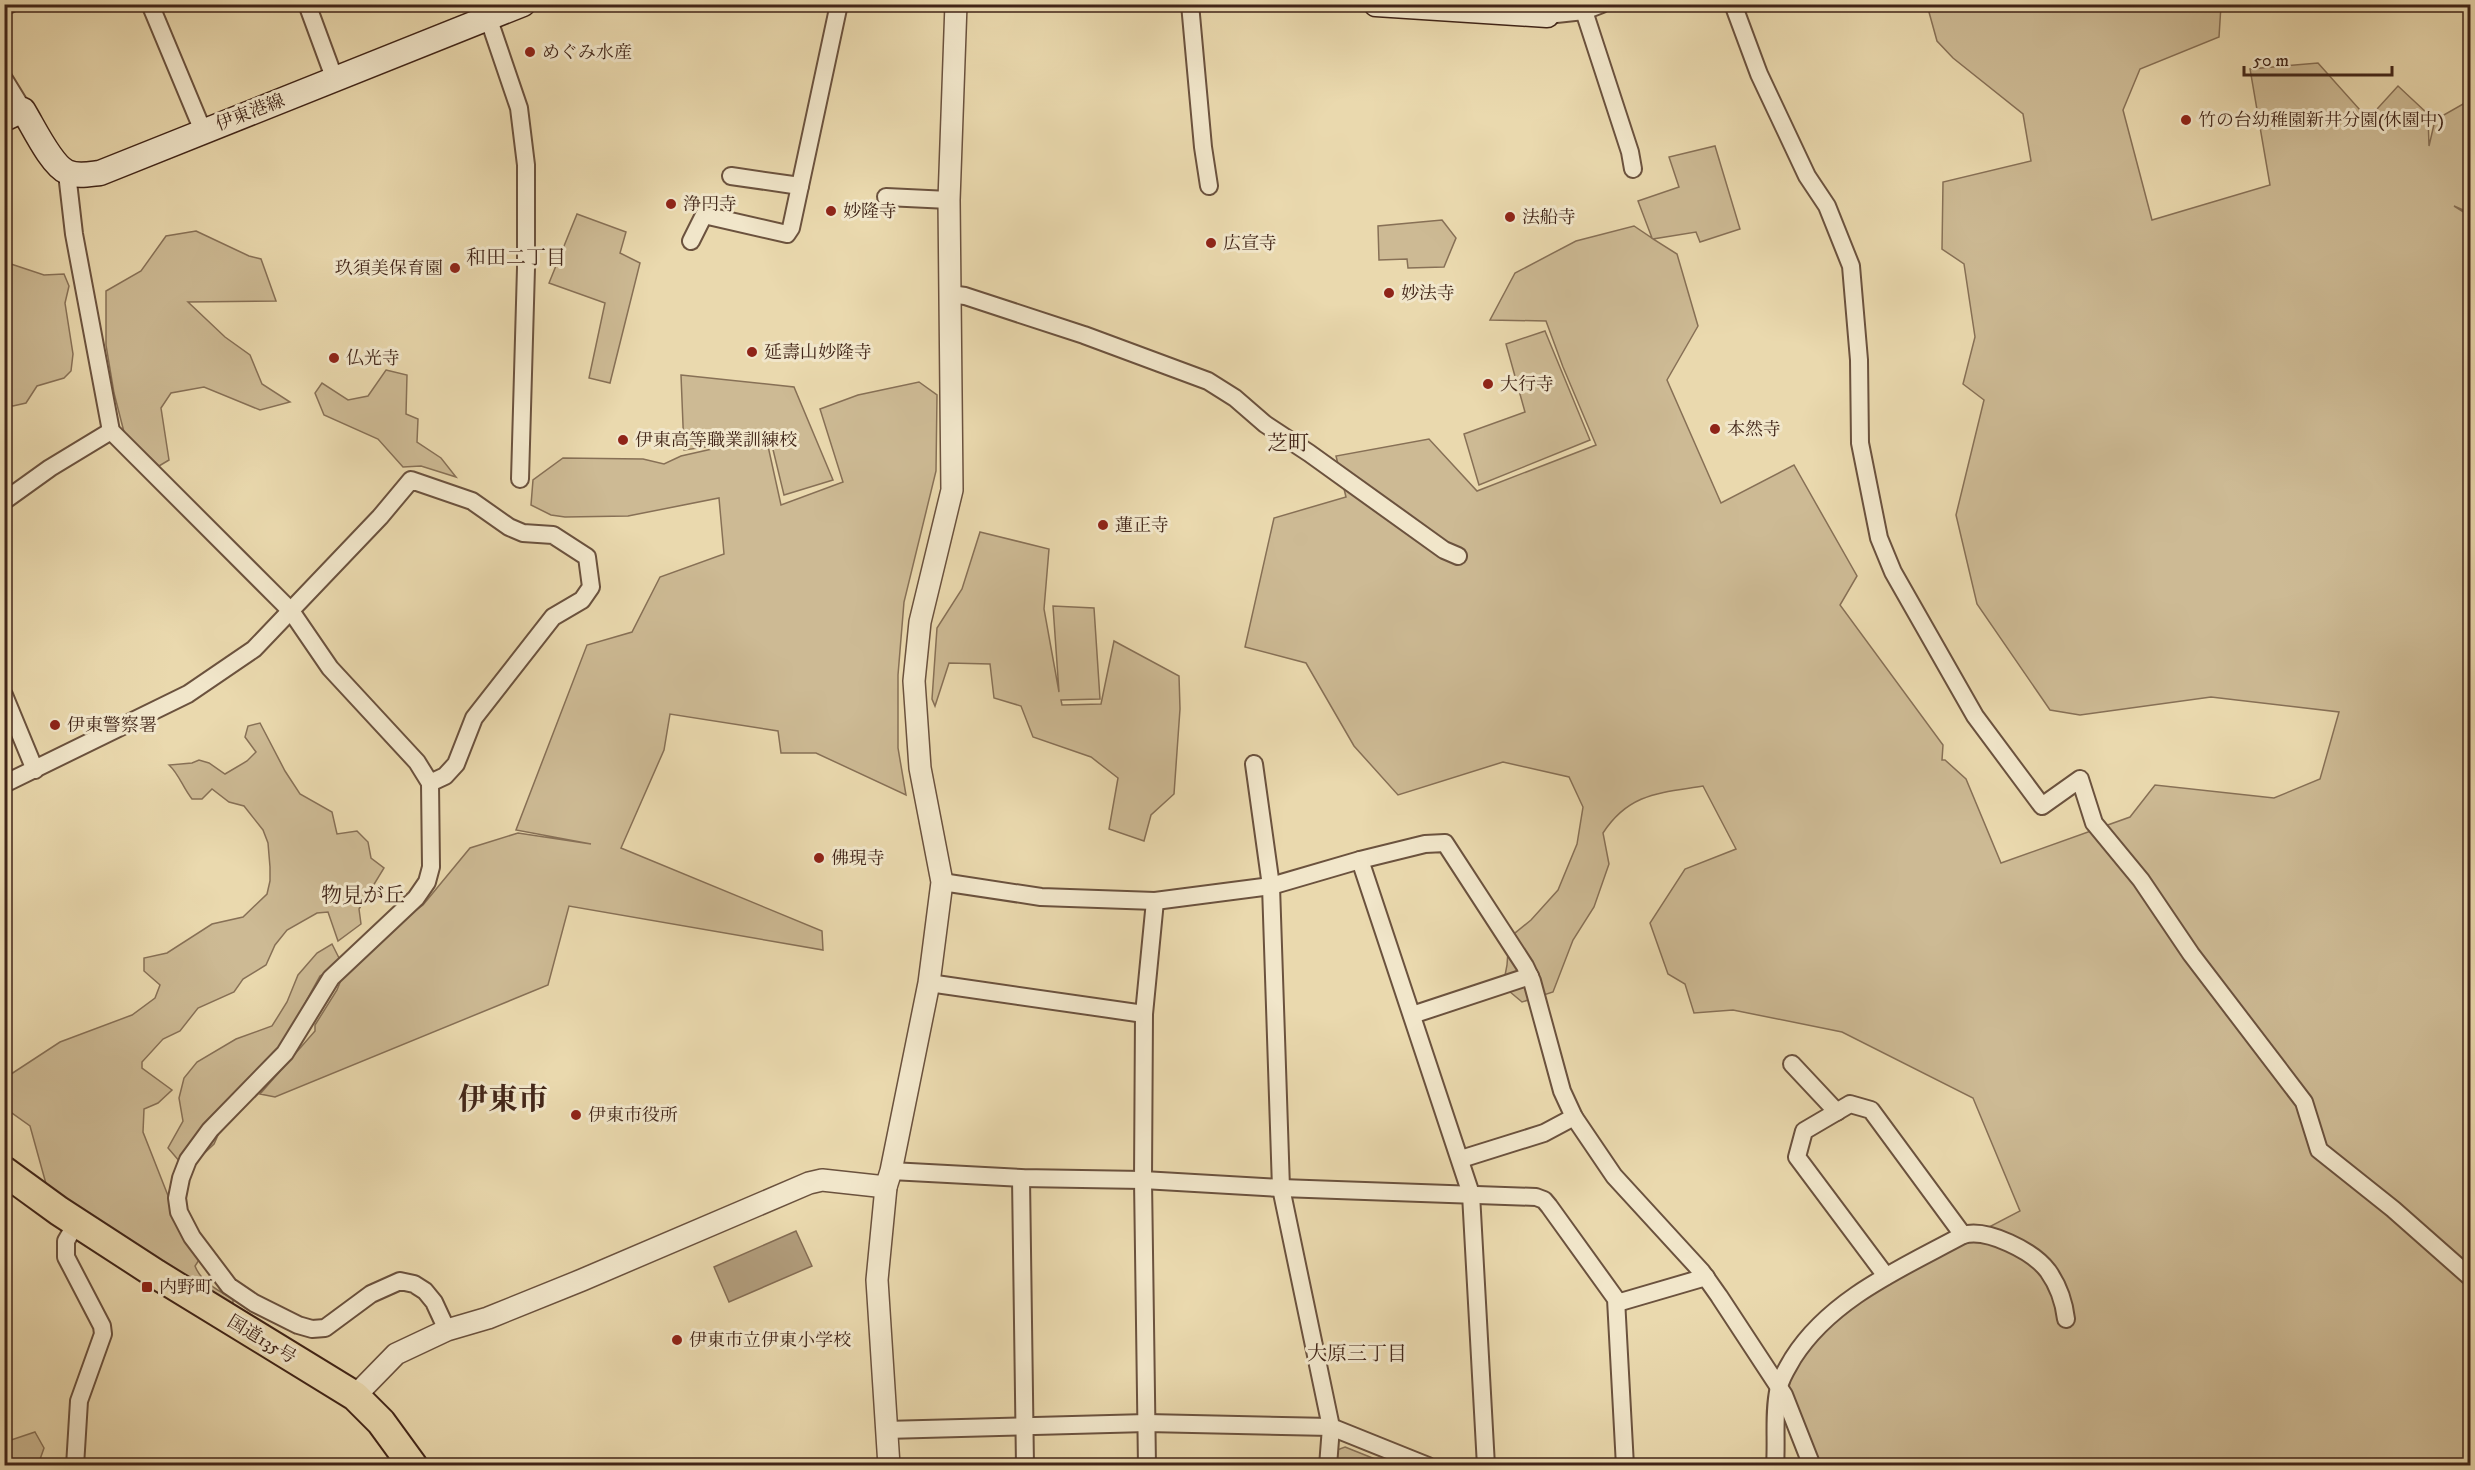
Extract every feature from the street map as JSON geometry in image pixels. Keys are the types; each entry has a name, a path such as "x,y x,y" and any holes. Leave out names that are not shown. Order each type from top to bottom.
{"highway":[{"name":"国道135号","path":"4,1171 156,1274 355,1396 381,1422 413,1466"}],"main road":[{"name":"伊東港線","path":"69,174 100,173 523,4"},
{"path":"1376,4 1548,10"},
{"path":"14,114 69,174"}],"street":[{"path":"4,6 10,4"},
{"path":"150,4 203,131"},
{"path":"307,4 335,80"},
{"path":"691,241 704,215 787,234 791,228 840,4"},
{"path":"889,1466 877,1280 888,1179 929,982 942,882 920,768 914,681 920,622 952,490 949,200 956,4"},
{"path":"1190,4 1203,147 1209,186"},
{"path":"1548,10 1584,11 1602,4"},
{"path":"1733,4 1759,74 1807,176 1827,206 1851,266 1859,360 1860,443 1879,538 1893,572 1974,716 2042,807 2080,779 2094,823 2141,880 2190,954 2304,1102 2319,1150 2393,1209 2470,1277"},
{"path":"1584,11 1630,152 1633,169"},
{"path":"489,17 519,108 525,165 520,479"},
{"path":"4,79 14,114"},
{"path":"69,174 74,234 111,431 291,611 330,668 417,762 430,783 431,858 427,882 416,898 331,978 285,1053 210,1130 188,1160 177,1198 183,1223 230,1286 254,1303 298,1325 312,1329 325,1328 371,1294 400,1281 414,1284 425,1291 434,1302 447,1330"},
{"path":"731,176 800,186"},
{"path":"886,197 949,200"},
{"path":"950,294 965,296 1084,335 1208,381 1235,398 1265,424 1444,550 1458,556"},
{"path":"4,501 50,468 111,431"},
{"path":"4,784 188,694 254,649 380,517 411,480 472,501 509,527 523,533 553,535 587,557 591,587 582,600 553,617 474,718 456,764 445,776 430,783"},
{"path":"4,695 35,770"},
{"path":"1254,764 1270,886 1281,1188 1331,1427 1328,1466"},
{"path":"942,882 1041,897 1155,901 1270,886 1425,844 1445,843 1530,976 1562,1091 1574,1116 1614,1176 1706,1277 1779,1387 1812,1466"},
{"path":"1360,860 1471,1194 1486,1466"},
{"path":"1147,1466 1143,1180 1144,1014 1155,901"},
{"path":"1412,1015 1530,976"},
{"path":"929,982 1144,1014"},
{"path":"1791,1064 1837,1112"},
{"path":"1886,1276 1797,1157 1804,1131 1850,1104 1871,1110 1963,1235"},
{"path":"1461,1159 1544,1133 1574,1116"},
{"path":"355,1396 396,1354 447,1330 488,1318 822,1180 1021,1178 1143,1180 1281,1188 1536,1197 1544,1200 1617,1303 1625,1466"},
{"path":"1021,1178 1025,1466"},
{"path":"75,1466 79,1401 103,1334 102,1326 66,1257 66,1241 77,1222"},
{"path":"1775,1466 1779,1387 1802,1344 1849,1300 1886,1276 1963,1235 1969,1233 1992,1237 2010,1243 2034,1257 2048,1271 2062,1297 2066,1319"},
{"path":"1617,1303 1706,1277"},
{"path":"885,1430 1147,1423 1331,1427 1428,1466"}],"shaded area":[{"path":"1927,5 2221,5 2219,37 2140,69 2123,110 2152,220 2270,185 2250,69 2318,63 2368,119 2398,86 2428,114 2429,146 2435,120 2470,100 2470,213 2454,206 2470,216 2470,1465 1814,1465 1787,1400 1794,1358 1842,1309 1922,1262 2020,1211 1973,1098 1842,1032 1733,1010 1694,1013 1685,984 1668,974 1650,923 1685,869 1736,849 1703,786 1647,797 1635,802 1613,820 1603,833 1609,864 1594,907 1573,940 1553,992 1522,1002 1503,986 1509,938 1531,920 1558,890 1577,844 1583,807 1569,777 1503,762 1398,795 1354,746 1306,663 1245,647 1274,518 1346,497 1336,456 1429,439 1477,491 1596,445 1546,321 1490,320 1515,273 1576,241 1634,226 1652,238 1638,201 1679,187 1669,157 1715,146 1740,229 1700,242 1696,232 1653,239 1677,254 1698,326 1667,380 1721,503 1794,465 1857,576 1840,605 1943,745 1942,760 1945,760 1966,779 2001,863 2130,817 2155,785 2274,798 2320,779 2339,712 2211,697 2080,715 2050,710 1977,604 1956,515 1984,400 1963,384 1975,337 1964,264 1942,249 1943,182 2031,161 2023,114 1953,58 1937,41"},
{"path":"577,214 626,232 620,253 640,263 610,383 589,378 605,303 549,283"},
{"path":"1442,220 1456,238 1444,267 1408,268 1407,259 1379,260 1378,226"},
{"path":"196,231 249,256 261,259 276,301 188,302 225,337 250,355 262,384 290,402 260,410 204,387 171,393 161,408 169,460 159,466 124,432 114,393 106,345 106,291 141,271 166,236"},
{"path":"5,262 44,275 64,274 69,286 65,303 73,354 71,371 64,378 37,386 26,403 13,406 5,403"},
{"path":"1545,331 1590,440 1479,485 1464,434 1525,412 1506,344"},
{"path":"386,370 407,375 406,414 418,419 417,442 441,458 456,477 421,466 403,467 378,439 324,415 315,393 322,383 348,400 368,396"},
{"path":"681,375 794,387 833,480 784,495 770,437 766,437 781,505 843,482 820,409 858,395 919,382 937,395 936,471 904,602 898,675 898,748 906,795 816,753 781,753 778,731 670,714 664,750 621,848 822,931 823,950 569,906 548,985 275,1097 260,1094 315,1031 315,1025 337,990 349,960 423,905 470,848 518,833 591,844 516,830 587,645 632,632 660,577 724,554 719,498 628,516 565,517 551,515 531,505 533,480 563,458 643,459 664,464 681,456 743,442 684,450"},
{"path":"980,532 1049,549 1044,609 1059,692 1053,606 1094,608 1100,699 1061,700 1062,705 1101,704 1114,641 1179,676 1180,709 1174,794 1151,815 1144,841 1109,829 1118,778 1091,757 1033,737 1021,706 994,698 990,664 949,663 935,706 932,699 937,628 962,589"},
{"path":"260,723 300,794 332,812 337,834 357,831 368,842 371,858 384,868 359,909 361,924 338,941 328,912 317,913 287,930 275,945 266,965 243,979 234,992 198,1008 180,1031 163,1039 142,1062 142,1068 172,1090 158,1103 144,1109 143,1132 176,1216 201,1257 195,1266 198,1272 211,1286 233,1299 233,1310 48,1191 30,1126 5,1108 5,1078 60,1042 132,1015 155,998 160,985 144,971 144,958 167,953 212,924 243,917 267,894 270,867 268,843 263,830 244,806 229,802 212,789 202,799 192,799 169,765 192,763 199,760 209,763 225,774 247,761 256,752 245,737 248,726"},
{"path":"332,944 341,962 320,976 278,1052 235,1097 214,1144 196,1161 180,1162 168,1148 183,1121 179,1098 184,1078 197,1062 236,1039 272,1026 287,1002 298,975 317,953"},
{"path":"796,1231 812,1266 729,1302 714,1267"},
{"path":"35,1432 44,1448 38,1465 5,1465 5,1442"},
{"path":"1345,1447 1390,1465 1337,1466 1337,1450"}],"place":[{"name":"めぐみ水産","path":"530,52"},
{"name":"竹の台幼稚園新井分園(休園中)","path":"2186,120"},
{"name":"浄円寺","path":"671,204"},
{"name":"妙隆寺","path":"831,211"},
{"name":"法船寺","path":"1510,217"},
{"name":"広宣寺","path":"1211,243"},
{"name":"玖須美保育園","path":"455,268"},
{"name":"妙法寺","path":"1389,293"},
{"name":"延壽山妙隆寺","path":"752,352"},
{"name":"仏光寺","path":"334,358"},
{"name":"大行寺","path":"1488,384"},
{"name":"本然寺","path":"1715,429"},
{"name":"伊東高等職業訓練校","path":"623,440"},
{"name":"蓮正寺","path":"1103,525"},
{"name":"伊東警察署","path":"55,725"},
{"name":"佛現寺","path":"819,858"},
{"name":"伊東市役所","path":"576,1115"},
{"name":"内野町","path":"147,1287"},
{"name":"伊東市立伊東小学校","path":"677,1340"}],"district":[{"name":"和田二丁目","path":"516,257"},
{"name":"芝町","path":"1288,443"},
{"name":"物見が丘","path":"363,895"},
{"name":"伊東市","path":"503,1099"},
{"name":"大原三丁目","path":"1357,1353"}]}
